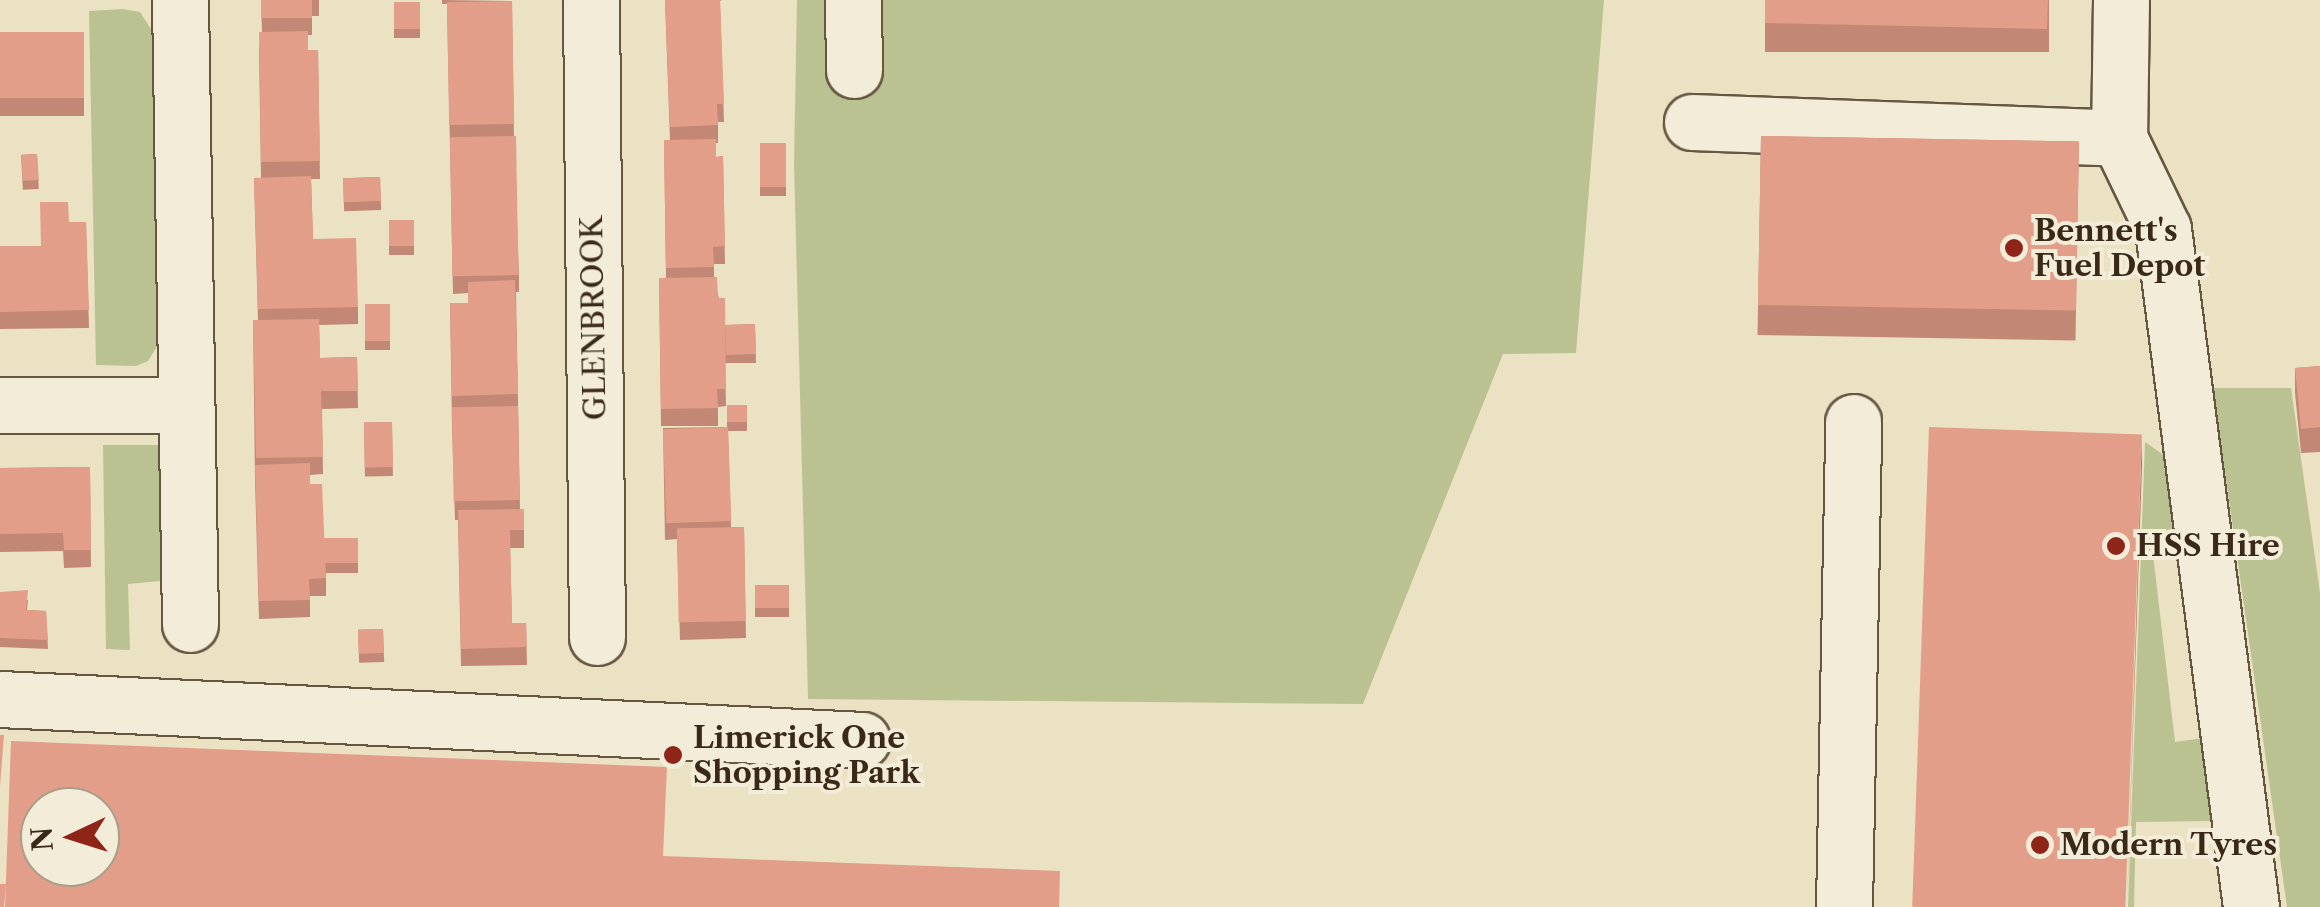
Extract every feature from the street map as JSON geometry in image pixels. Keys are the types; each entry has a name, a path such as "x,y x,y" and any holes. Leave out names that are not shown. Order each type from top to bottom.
{"street":[{"path":"180,0 190,624"},
{"name":"GLENBROOK","path":"591,0 597,637"},
{"path":"853,0 854,70"},
{"path":"2121,0 2119,138 2163,229 2251,907"},
{"path":"1692,122 2119,138"},
{"path":"0,405 186,405"},
{"path":"1844,907 1853,422"},
{"path":"0,698 862,740"}],"green space":[{"path":"797,0 1604,0 1576,353 1503,354 1363,704 808,699 794,164"},
{"path":"89,11 140,12 156,37 161,340 148,361 136,366 96,365"},
{"path":"2213,388 2291,388 2320,593 2320,907 2287,907"},
{"path":"2145,442 2168,458 2182,532 2151,537 2175,742 2211,737 2222,865 2216,858 2212,821 2136,822 2134,907 2128,907"},
{"path":"103,445 162,445 165,570 161,581 128,584 130,650 106,649"}],"building":[{"path":"261,0 312,0 312,18 261,18"},
{"path":"665,0 720,0 724,104 717,104 718,125 670,127"},
{"path":"1765,0 2048,0 2047,29 1765,23"},
{"path":"512,1 514,124 449,125 447,2"},
{"path":"394,2 420,2 420,29 394,29"},
{"path":"308,31 308,50 318,50 320,161 261,162 259,32"},
{"path":"0,32 84,32 84,98 0,98"},
{"path":"516,136 518,275 452,276 450,137"},
{"path":"1761,136 2079,142 2076,311 1758,305"},
{"path":"716,139 716,157 723,156 725,246 713,247 714,267 666,268 664,140"},
{"path":"760,143 786,143 786,187 760,187"},
{"path":"37,154 39,180 23,181 21,155"},
{"path":"311,176 313,239 356,238 358,307 258,309 254,178"},
{"path":"380,177 381,201 344,202 343,178"},
{"path":"40,202 68,202 69,222 86,222 89,310 0,312 0,246 41,246"},
{"path":"389,220 414,220 414,246 389,246"},
{"path":"717,277 718,298 725,298 726,389 717,389 718,408 661,409 659,278"},
{"path":"515,280 518,394 452,396 450,303 468,303 468,282"},
{"path":"365,304 390,304 390,341 365,341"},
{"path":"319,319 320,358 357,357 358,391 321,391 323,457 256,458 253,320"},
{"path":"755,324 756,354 726,355 725,325"},
{"path":"2320,366 2320,427 2301,429 2295,368"},
{"path":"727,405 747,405 747,422 727,422"},
{"path":"518,406 520,500 454,501 452,407"},
{"path":"364,422 392,422 393,467 365,467"},
{"path":"728,427 731,521 666,523 663,429"},
{"path":"1929,427 2142,434 2125,907 1912,907"},
{"path":"310,463 310,484 322,484 326,578 309,579 310,600 259,601 255,465"},
{"path":"90,467 91,550 64,550 63,533 0,534 0,468"},
{"path":"524,509 524,530 510,530 512,623 526,623 527,647 461,649 458,510"},
{"path":"744,527 746,621 679,622 677,528"},
{"path":"324,538 358,538 358,563 324,563"},
{"path":"755,585 789,585 789,608 755,608"},
{"path":"28,590 26,610 46,611 48,640 0,638 0,592"},
{"path":"383,629 384,653 359,654 358,630"},
{"path":"0,735 4,735 0,786"},
{"path":"11,741 667,767 663,856 1060,871 1059,907 5,907"},
{"path":"0,884 6,884 4,907 0,907"}],"place":[{"name":"Bennett's Fuel Depot","path":"2014,248"},
{"name":"HSS Hire","path":"2116,546"},
{"name":"Limerick One Shopping Park","path":"673,755"},
{"name":"Modern Tyres","path":"2040,845"}]}
